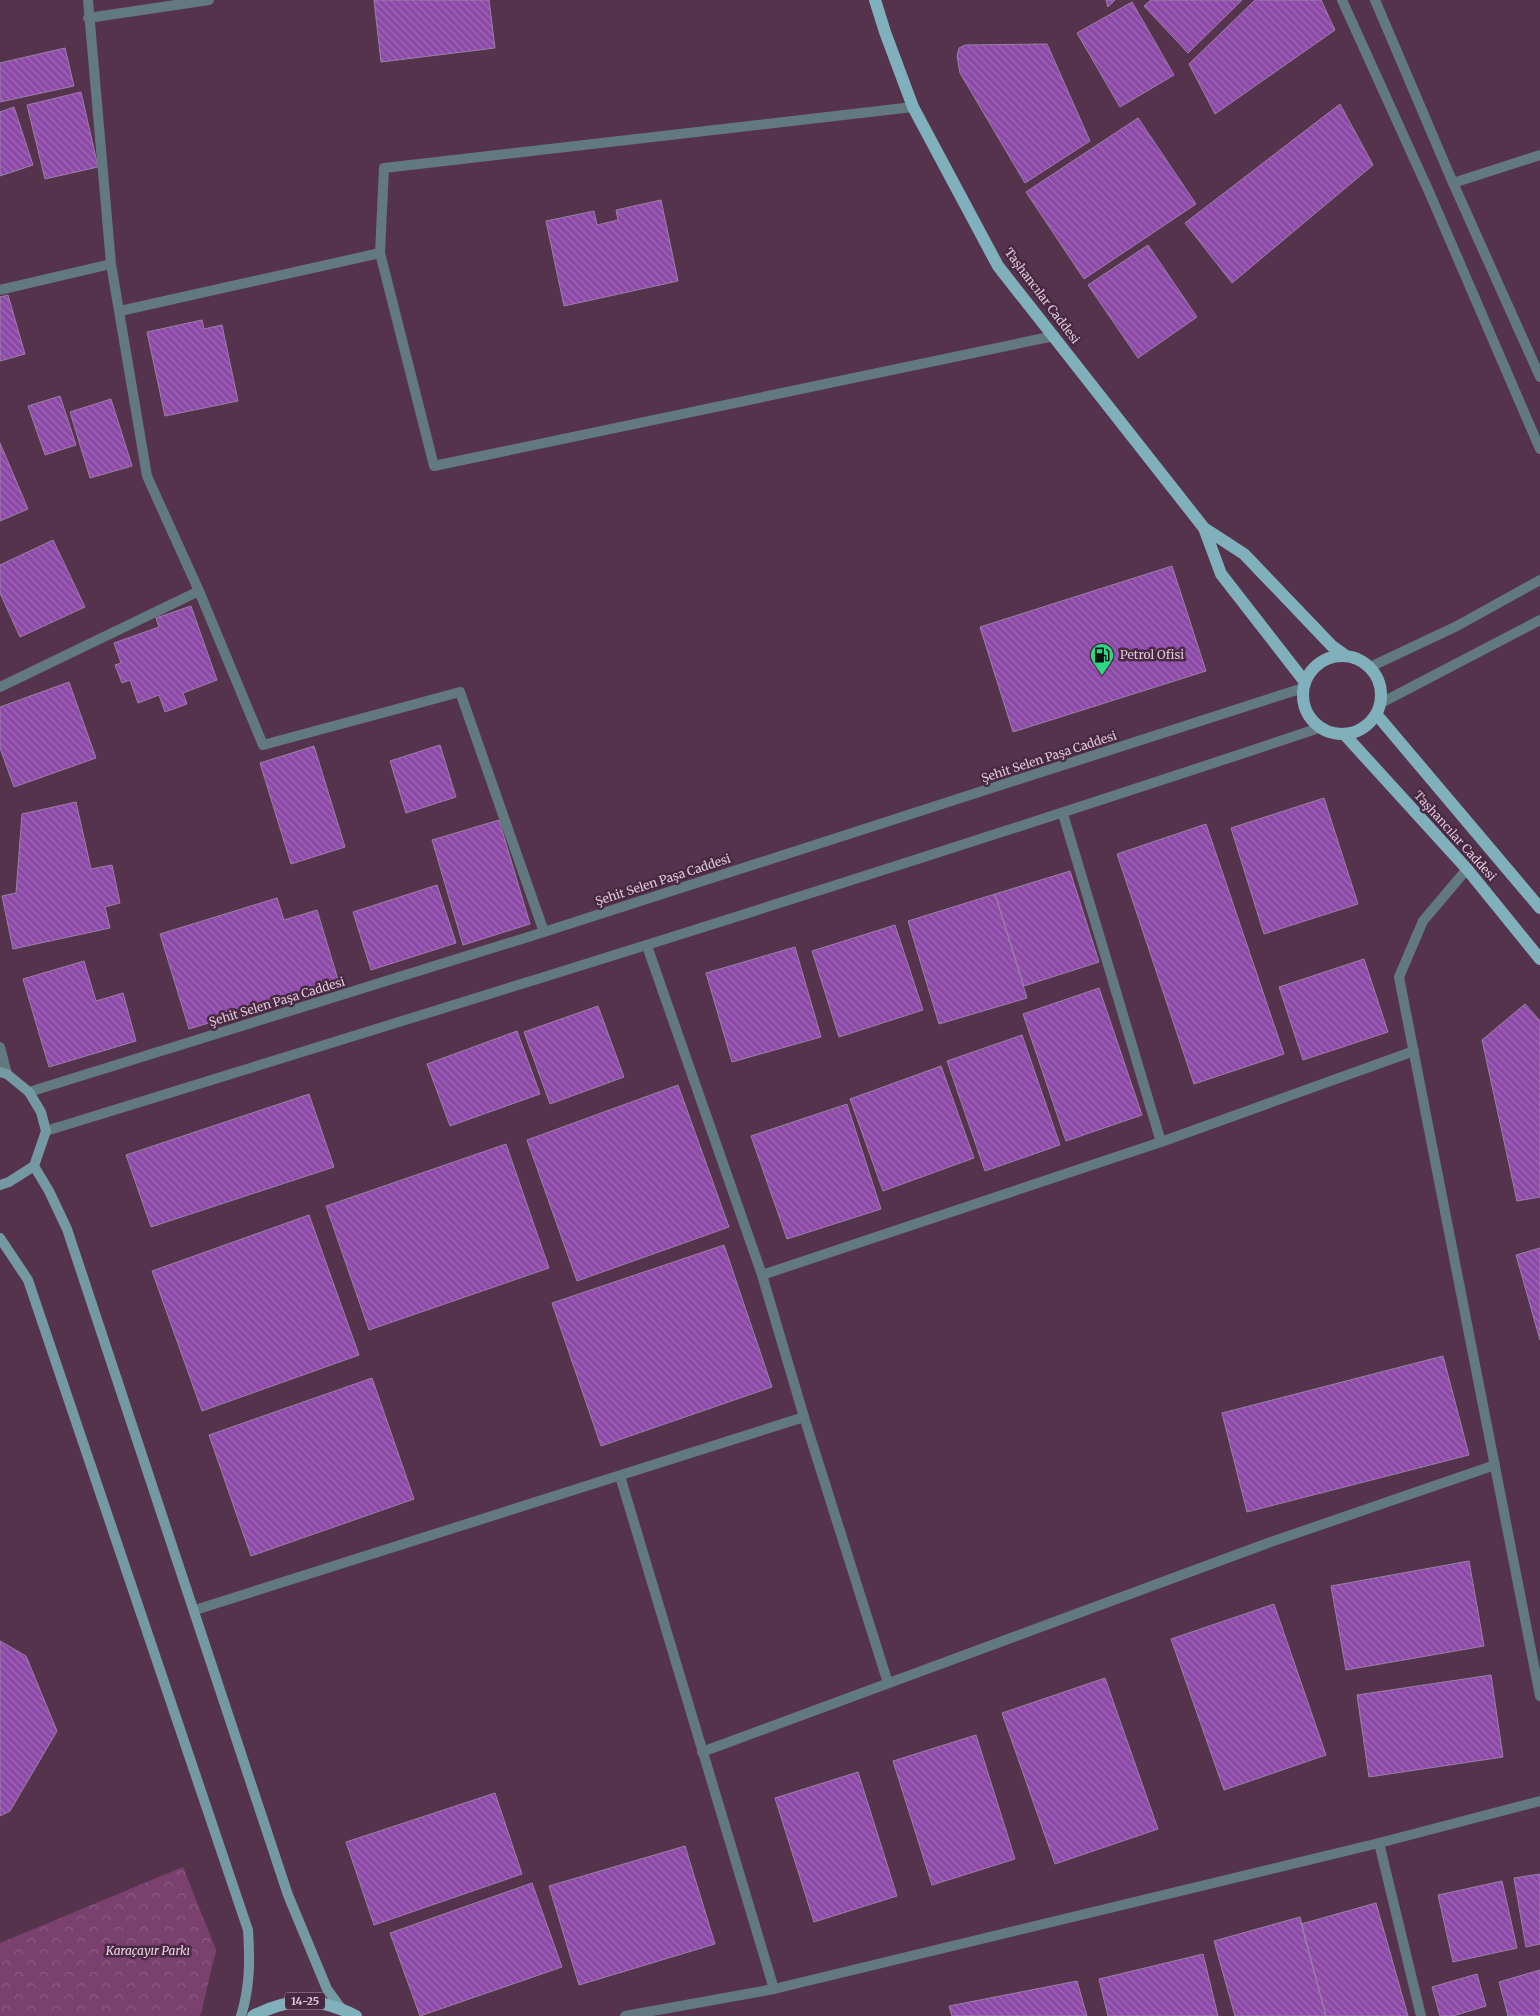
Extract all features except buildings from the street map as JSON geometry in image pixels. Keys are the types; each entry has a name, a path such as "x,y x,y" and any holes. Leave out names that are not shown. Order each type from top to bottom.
{"main road":[{"name":"Taşhancılar Caddesi","path":"875,0 913,107 998,266 1204,528"},
{"path":"1204,528 1244,554 1332,646 1346,656"},
{"path":"1204,528 1221,574 1304,685"},
{"path":"1346,656 1359,659 1370,667 1378,677 1382,690 1379,709 1368,725 1358,732 1345,735 1332,734 1320,728 1310,719 1304,708 1304,685 1311,670 1321,662 1333,657 1346,656"},
{"name":"Taşhancılar Caddesi","path":"1379,709 1540,908"},
{"name":"Taşhancılar Caddesi","path":"1345,735 1467,869 1540,959"},
{"path":"0,1185 9,1182 34,1166 46,1131 41,1112 29,1092 4,1073"},
{"path":"34,1166 49,1190 67,1229 288,1895 327,1988 340,2007"},
{"path":"0,1238 28,1280 248,1930 250,1966 247,1997 241,2016"},
{"name":"14-25","path":"253,2016 274,2006 296,2001 318,2002 340,2007 356,2016"}],"street":[{"path":"88,0 88,18 111,264 147,476 199,591 263,746 460,692 544,932"},
{"path":"88,18 209,0"},
{"path":"1342,0 1426,185 1540,449"},
{"path":"1375,0 1453,183 1540,377"},
{"path":"913,107 384,168 380,253 434,466 1054,336"},
{"path":"1453,183 1540,155"},
{"path":"120,311 380,253"},
{"path":"0,290 111,264"},
{"path":"1370,667 1457,626 1540,580"},
{"path":"0,687 199,591"},
{"path":"1379,709 1540,620"},
{"name":"Şehit Selen Paşa Caddesi","path":"29,1092 544,932 1304,685"},
{"path":"46,1131 647,946 1063,814 1320,728"},
{"path":"1063,814 1162,1142"},
{"path":"1467,869 1424,921 1398,977 1540,1696"},
{"path":"647,946 762,1275 804,1417 888,1684"},
{"path":"0,1047 4,1073"},
{"path":"762,1275 1162,1142 1414,1051"},
{"path":"195,1610 804,1417"},
{"path":"702,1752 1268,1543 1495,1465"},
{"path":"620,1476 774,1989"},
{"path":"625,2016 774,1989 1380,1843 1540,1800"},
{"path":"1380,1843 1421,2016"}],"green space":[{"name":"Karaçayır Parkı","path":"183,1867 216,1950 199,2016 0,2016 0,1943"}],"place":[{"name":"Petrol Ofisi","path":"1102,676"}]}
